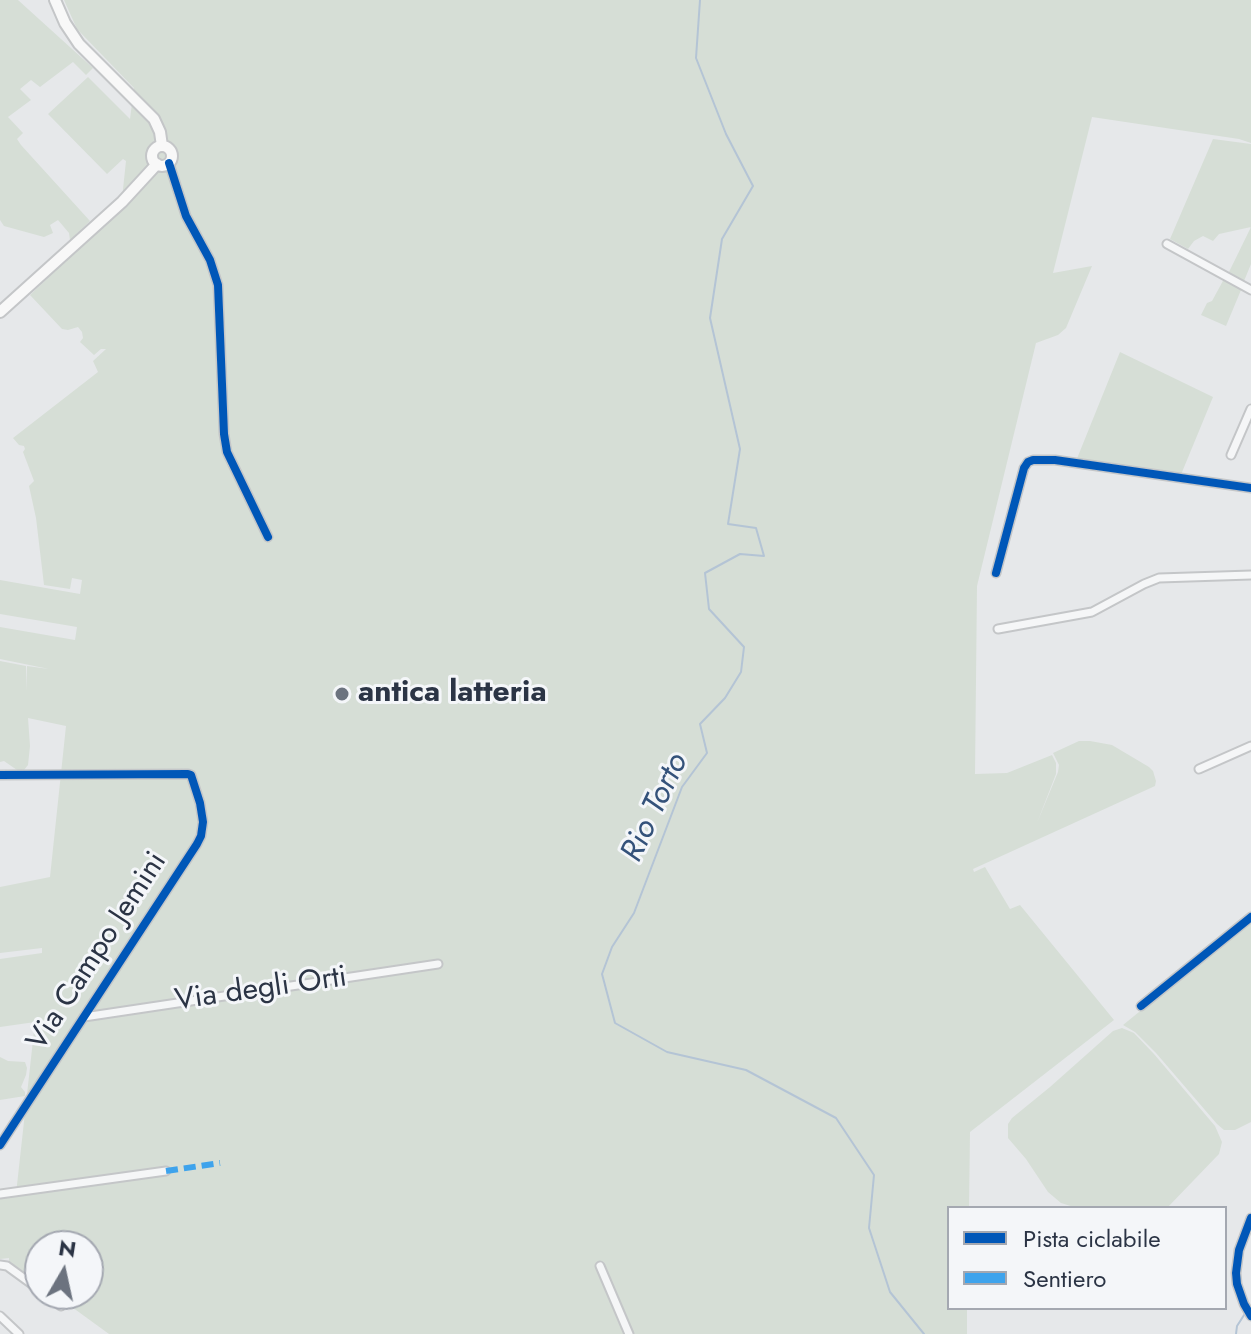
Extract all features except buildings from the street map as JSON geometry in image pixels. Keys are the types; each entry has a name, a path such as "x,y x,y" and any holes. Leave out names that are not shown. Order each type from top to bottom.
{"street":[{"path":"55,0 76,40 154,119 162,146"},
{"path":"162,146 171,151 169,163 163,166 157,164 152,153 156,148 162,146"},
{"path":"169,163 184,211 210,260 218,285 227,452 268,537"},
{"path":"0,312 125,200 157,164"},
{"path":"1167,244 1251,290"},
{"path":"1231,455 1251,409"},
{"path":"996,573 1024,468 1033,460 1055,460 1251,488"},
{"path":"998,629 1092,612 1159,578 1251,575"},
{"path":"1199,769 1251,746"},
{"name":"Via Campo Jemini","path":"0,775 185,773 191,775 203,822 201,836 0,1145"},
{"path":"1141,1006 1251,917"},
{"name":"Via degli Orti","path":"84,1017 438,964"},
{"path":"0,1194 166,1171"},
{"path":"1251,1218 1236,1264 1237,1284 1251,1316"},
{"path":"0,1265 7,1266 24,1278"},
{"path":"600,1266 629,1334"},
{"path":"0,1316 19,1334"}],"shaded area":[{"path":"0,0 18,0 93,68 86,75 73,62 40,87 31,80 20,89 31,100 8,117 23,133 17,139 21,145 90,221 70,240 69,233 58,220 50,225 53,233 44,237 4,226 0,220"},
{"path":"64,0 1251,0 1251,143 1092,117 1053,273 1092,266 1066,328 1058,335 1036,343 977,586 975,774 1007,773 1052,755 1056,774 1037,823 1058,772 1059,765 1053,753 1079,741 1112,745 1149,767 1156,781 1155,786 973,869 974,872 985,867 1010,909 1020,905 1114,1020 970,1132 969,1206 947,1206 947,1310 967,1310 967,1334 109,1334 76,1310 104,1310 104,1230 24,1230 24,1272 9,1258 0,1259 0,1197 16,1194 35,1022 0,1027 0,959 42,953 42,948 0,953 0,887 50,877 66,726 28,718 28,765 24,770 17,770 4,761 0,762 0,661 26,666 27,691 27,666 49,669 0,659 0,627 75,640 77,627 0,614 0,580 80,594 82,580 72,578 70,589 44,585 29,486 34,481 23,452 24,446 13,438 98,372 93,361 106,349 94,355 80,342 83,338 78,327 62,329 30,295 121,208 126,161 123,159 107,174 48,114 88,77 130,119 134,88 77,29"},
{"path":"1213,139 1251,144 1251,227 1219,234 1213,241 1203,236 1188,249 1170,239"},
{"path":"1251,227 1251,264 1244,281 1229,272"},
{"path":"1224,279 1241,290 1226,326 1201,315"},
{"path":"1120,352 1213,397 1180,477 1076,461"},
{"path":"1251,921 1251,1122 1235,1130 1224,1130 1156,1053 1135,1032 1123,1025"},
{"path":"1122,1028 1134,1033 1215,1126 1222,1142 1219,1154 1169,1206 1071,1206 1061,1203 1048,1192 1008,1138 1008,1124 1012,1118 1113,1031"},
{"path":"0,1057 25,1062 26,1075 21,1087 25,1096 0,1100"}],"waterway":[{"name":"Rio Torto","path":"700,0 696,58 726,134 753,186 722,239 710,318 740,449 728,524 756,528 764,556 740,554 705,573 709,609 744,647 741,672 725,698 700,724 707,753 682,787 634,913 612,947 602,974 615,1023 667,1052 746,1070 836,1118 874,1175 869,1228 890,1292 924,1334"},
{"path":"1236,1334 1237,1326 1246,1312"}],"marked path":[{"path":"166,1171 220,1163"}],"cycle path":[{"path":"169,163 186,216 210,260 218,285 227,452 268,537"},
{"path":"996,573 1024,468 1033,460 1055,460 1251,488"},
{"path":"0,775 188,774 200,803 203,822 197,844 0,1145"},
{"path":"1141,1006 1251,917"},
{"path":"1251,1218 1239,1250 1236,1273 1237,1284 1251,1316"}],"place":[{"name":"antica latteria","path":"342,694"}]}
